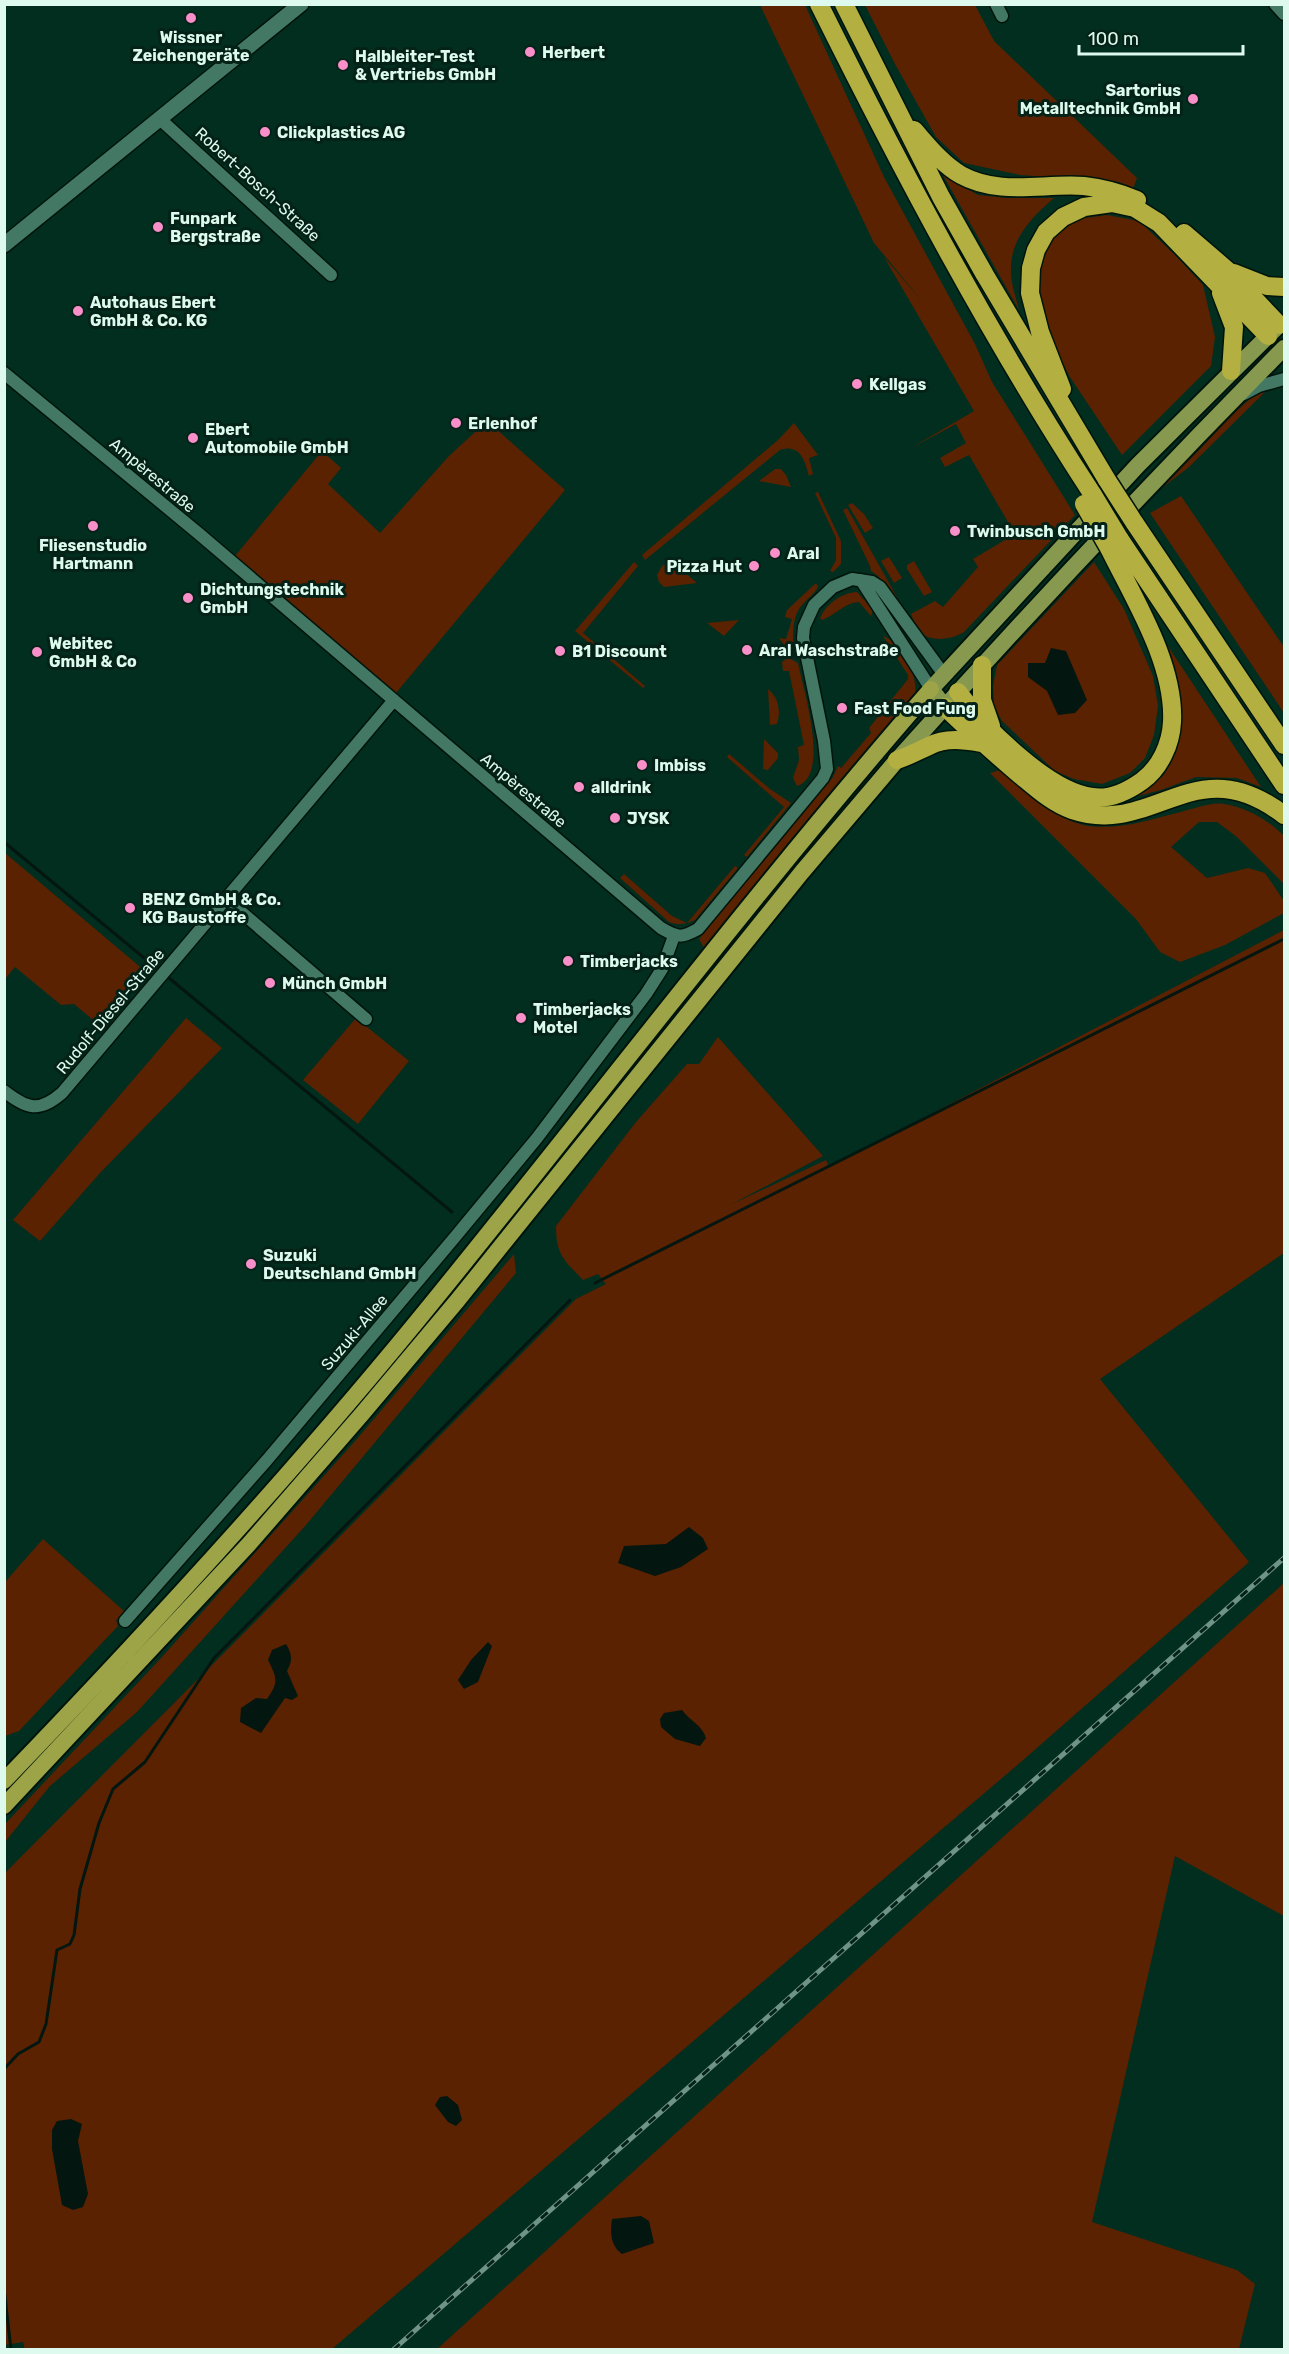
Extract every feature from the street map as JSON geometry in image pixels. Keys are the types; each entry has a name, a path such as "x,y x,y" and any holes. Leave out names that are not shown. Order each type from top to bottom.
{"highway":[{"path":"819,4 923,208 993,335 1066,454 1071,479 1089,500 1114,543 1284,785"},
{"path":"844,4 895,108 985,275 1065,412 1134,522 1284,745"},
{"path":"895,108 945,164 962,176 1011,188 1082,186 1120,193 1137,199 1160,213 1220,274 1267,286 1284,287"},
{"path":"1065,412 1062,385 1040,332 1030,293 1031,268 1036,250 1046,232 1063,217 1084,207 1112,203 1135,208 1159,223 1279,327"},
{"path":"1220,274 1225,302 1234,327 1231,371"},
{"path":"945,707 1049,780 1074,791 1093,797 1114,795 1130,789 1148,777 1160,762 1167,746 1172,723 1171,700 1164,669 1114,543"},
{"path":"982,665 982,700 987,717 989,738"},
{"path":"4,1781 115,1665 273,1491 435,1300 827,811 931,689"},
{"path":"958,692 989,738 1045,796 1058,804 1094,815 1120,814 1193,791 1220,788 1249,793 1269,803 1284,815"},
{"path":"4,1806 249,1544 362,1414 457,1301 802,872 897,760 915,755 930,745 945,740 989,738"}],"main road":[{"path":"897,760 982,665 1153,482 1284,350 1279,327"},
{"path":"945,707 931,689 1054,553 1138,465 1231,371 1279,327"},
{"path":"945,676 958,692"}],"street":[{"path":"4,245 302,4"},
{"path":"996,4 1002,16"},
{"path":"1275,4 1284,14"},
{"name":"Robert-Bosch-Straße","path":"161,120 331,275"},
{"name":"Ampèrestraße","path":"4,373 198,533 661,928 674,936"},
{"path":"1235,398 1259,386 1284,379"},
{"path":"674,936 686,936 698,929 823,778 827,769 827,759 805,650 804,627 813,605 833,587 846,580 872,582 886,592 945,676"},
{"path":"861,580 931,689"},
{"name":"Rudolf-Diesel-Straße","path":"4,1091 28,1107 40,1107 51,1103 62,1094 394,700"},
{"path":"226,899 366,1019"},
{"name":"Suzuki-Allee","path":"125,1621 267,1460 537,1138 646,994 662,969 674,936"}],"shaded area":[{"path":"760,5 805,5 884,177 975,344 992,382 1075,515 964,632 952,637 939,639 926,636 916,627 911,614 935,601 943,607 978,567 973,559 1015,534 969,455 945,467 940,458 966,443 956,424 911,448 974,411 884,257 923,302 874,243"},
{"path":"865,5 975,5 994,41 1137,178 1133,189 1119,182 1020,175 964,163 936,137"},
{"path":"943,175 978,195 1008,198 1054,198 1031,220 1015,247 1011,273 1019,310"},
{"path":"1107,215 1139,221 1203,285 1215,337 1211,366 1122,455 1070,377 1043,326 1035,292 1037,271 1051,240 1077,219"},
{"path":"1269,388 1189,467 1158,491 1158,487 1189,460 1240,408 1260,392"},
{"path":"487,421 565,490 396,693 235,556 322,451 341,468 328,484 380,533 449,456"},
{"path":"794,423 818,455 809,458 813,474 809,476 803,459 797,451 787,448 780,450 645,560 642,555 778,440"},
{"path":"775,469 781,469 791,487 759,481"},
{"path":"818,492 841,541 841,564 833,572 830,571 836,560 836,538 815,493"},
{"path":"1181,496 1284,647 1284,713 1150,513"},
{"path":"852,503 864,514 873,528 865,533 848,505"},
{"path":"847,508 912,624 878,576 871,571 843,510"},
{"path":"889,557 902,578 894,583 881,561"},
{"path":"914,561 932,592 924,596 907,569 907,565"},
{"path":"634,562 638,566 583,633 645,686 643,688 575,631"},
{"path":"669,562 697,583 664,587 657,575 662,566"},
{"path":"1094,562 1124,609 1153,676 1158,706 1154,735 1145,758 1130,773 1102,784 1074,779 1055,771 1002,721 994,706 993,686 997,665"},
{"path":"816,583 818,587 815,592 802,605 795,618 793,643 784,645 779,638 786,639 792,619 785,617 787,610"},
{"path":"857,592 873,610 871,616 859,602 822,620 820,618 835,600"},
{"path":"739,620 724,636 707,623"},
{"path":"1154,625 1261,787 1237,778 1196,777 1161,790 1119,801 1163,776 1171,763 1180,735 1179,706"},
{"path":"883,636 896,645 908,663 915,682 913,699 704,948 699,939 833,777 838,766 841,768 871,733 869,728 908,679 908,675"},
{"path":"1051,648 1066,651 1087,700 1075,713 1058,715 1047,691 1028,677 1028,663 1045,663"},
{"path":"786,659 798,663 809,711 814,750 812,766 807,779 797,786 793,778 799,760 798,747 804,745 789,671 783,671 782,662"},
{"path":"768,689 775,696 778,705 777,724 770,725"},
{"path":"764,739 778,753 778,758 768,770 763,769"},
{"path":"729,754 770,789 791,803 747,857 744,855 784,807 727,757"},
{"path":"1000,770 1054,812 1066,819 1089,826 1125,825 1214,804 1241,808 1257,816 1284,836 1284,884 1237,837 1217,822 1199,822 1171,847 1207,878 1248,868 1265,873 1284,901 1284,913 1225,945 1180,962 1160,952 1136,919 990,773"},
{"path":"5,853 145,971 99,1025 74,1004 61,1005 15,967 5,979"},
{"path":"735,866 738,868 695,920 687,923"},
{"path":"624,874 672,916 687,923 669,922 620,878"},
{"path":"1284,930 1284,1253 1100,1379 1249,1562 1022,1761 332,2349 25,2350 23,2342 5,2345 5,1873 576,1299 606,1284 598,1274 583,1280 571,1267 560,1251 556,1226 636,1122 687,1064 699,1064 718,1037 823,1156 730,1205 826,1160 829,1167"},
{"path":"186,1018 222,1048 100,1173 40,1241 13,1220"},
{"path":"356,1018 409,1061 358,1124 303,1080"},
{"path":"514,1254 516,1273 306,1525 137,1712 50,1786 5,1842 5,1824 161,1658 356,1440"},
{"path":"689,1527 703,1538 708,1549 681,1567 655,1576 618,1563 624,1546 666,1544"},
{"path":"43,1539 125,1612 116,1620 118,1626 19,1731 5,1736 5,1582"},
{"path":"1284,1583 1284,1916 1175,1856 1092,2222 1237,2270 1255,2284 1239,2349 436,2350"},
{"path":"488,1642 492,1646 478,1682 464,1689 458,1680 471,1660"},
{"path":"286,1644 291,1657 287,1671 298,1696 292,1700 285,1698 261,1733 240,1722 241,1708 256,1698 267,1699 275,1684 268,1660 272,1650"},
{"path":"682,1710 699,1726 706,1738 700,1746 675,1739 661,1727 660,1719 664,1713"},
{"path":"447,2096 458,2105 462,2120 456,2126 448,2122 435,2105 440,2097"},
{"path":"71,2119 82,2124 78,2141 88,2194 83,2207 73,2210 62,2205 52,2149 52,2130 57,2121"},
{"path":"641,2216 649,2221 654,2243 622,2254 615,2247 612,2238 612,2219"}],"waterway":[{"path":"4,842 155,967"},
{"path":"595,1283 1284,939"},
{"path":"169,978 452,1212"},
{"path":"4,2069 18,2054 39,2042 46,2024 57,1950 70,1944 74,1935 80,1889 99,1823 113,1789 145,1762 214,1658 570,1300"},
{"path":"4,2288 11,2350"}],"railway":[{"path":"393,2350 1284,1558"}],"place":[{"name":"Wissner Zeichengeräte","path":"191,18"},
{"name":"Herbert","path":"530,52"},
{"name":"Halbleiter-Test & Vertriebs GmbH","path":"343,65"},
{"name":"Sartorius Metalltechnik GmbH","path":"1193,99"},
{"name":"Clickplastics AG","path":"265,132"},
{"name":"Funpark Bergstraße","path":"158,227"},
{"name":"Autohaus Ebert GmbH & Co. KG","path":"78,311"},
{"name":"Kellgas","path":"857,384"},
{"name":"Erlenhof","path":"456,423"},
{"name":"Ebert Automobile GmbH","path":"193,438"},
{"name":"Fliesenstudio Hartmann","path":"93,526"},
{"name":"Twinbusch GmbH","path":"955,531"},
{"name":"Aral","path":"775,553"},
{"name":"Pizza Hut","path":"754,566"},
{"name":"Dichtungstechnik GmbH","path":"188,598"},
{"name":"Aral Waschstraße","path":"747,650"},
{"name":"B1 Discount","path":"560,651"},
{"name":"Webitec GmbH & Co","path":"37,652"},
{"name":"Fast Food Fung","path":"842,708"},
{"name":"Imbiss","path":"642,765"},
{"name":"alldrink","path":"579,787"},
{"name":"JYSK","path":"615,818"},
{"name":"BENZ GmbH & Co. KG Baustoffe","path":"130,908"},
{"name":"Timberjacks","path":"568,961"},
{"name":"Münch GmbH","path":"270,983"},
{"name":"Timberjacks Motel","path":"521,1018"},
{"name":"Suzuki Deutschland GmbH","path":"251,1264"}]}
